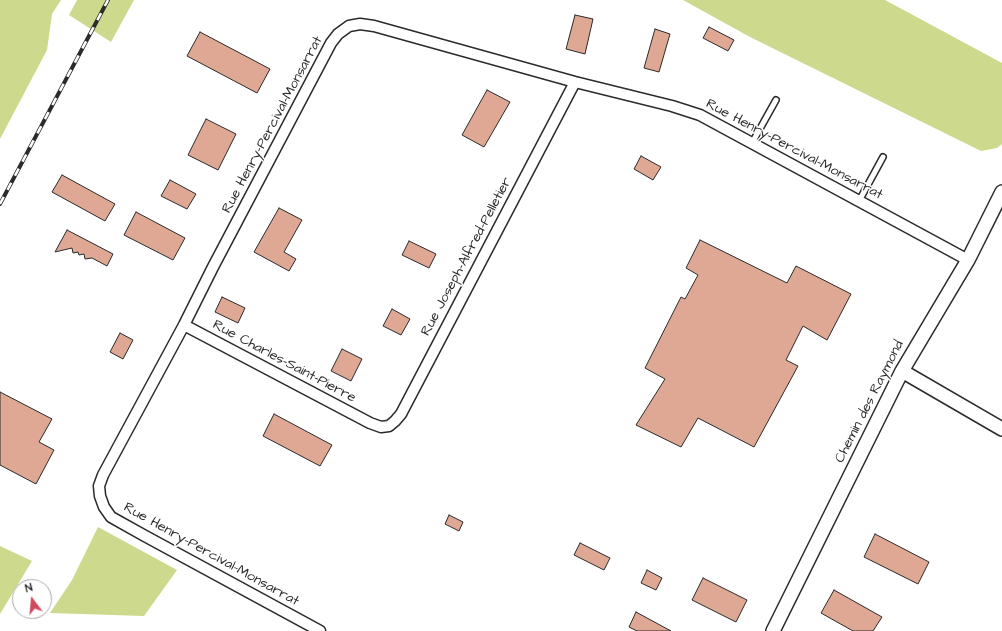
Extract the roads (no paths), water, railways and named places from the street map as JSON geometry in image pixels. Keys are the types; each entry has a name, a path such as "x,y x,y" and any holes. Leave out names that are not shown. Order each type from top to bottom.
{"street":[{"name":"Rue Henry-Percival-Monsarrat","path":"320,631 111,517 104,507 100,496 99,486 103,475 184,325 331,43 338,34 348,26 360,24 374,26 575,82 672,106 700,115 968,260"},
{"name":"Rue Joseph-Alfred-Pelletier","path":"370,423 381,427 389,426 395,422 401,414 575,82"},
{"name":"Chemin des Raymond","path":"774,631 902,371 968,260 1002,192"},
{"name":"Rue Charles-Saint-Pierre","path":"184,325 370,423"},
{"path":"902,371 1002,428"}],"lane":[{"path":"752,143 776,100"},
{"path":"859,201 883,157"}],"railway":[{"path":"0,204 108,0"}]}
